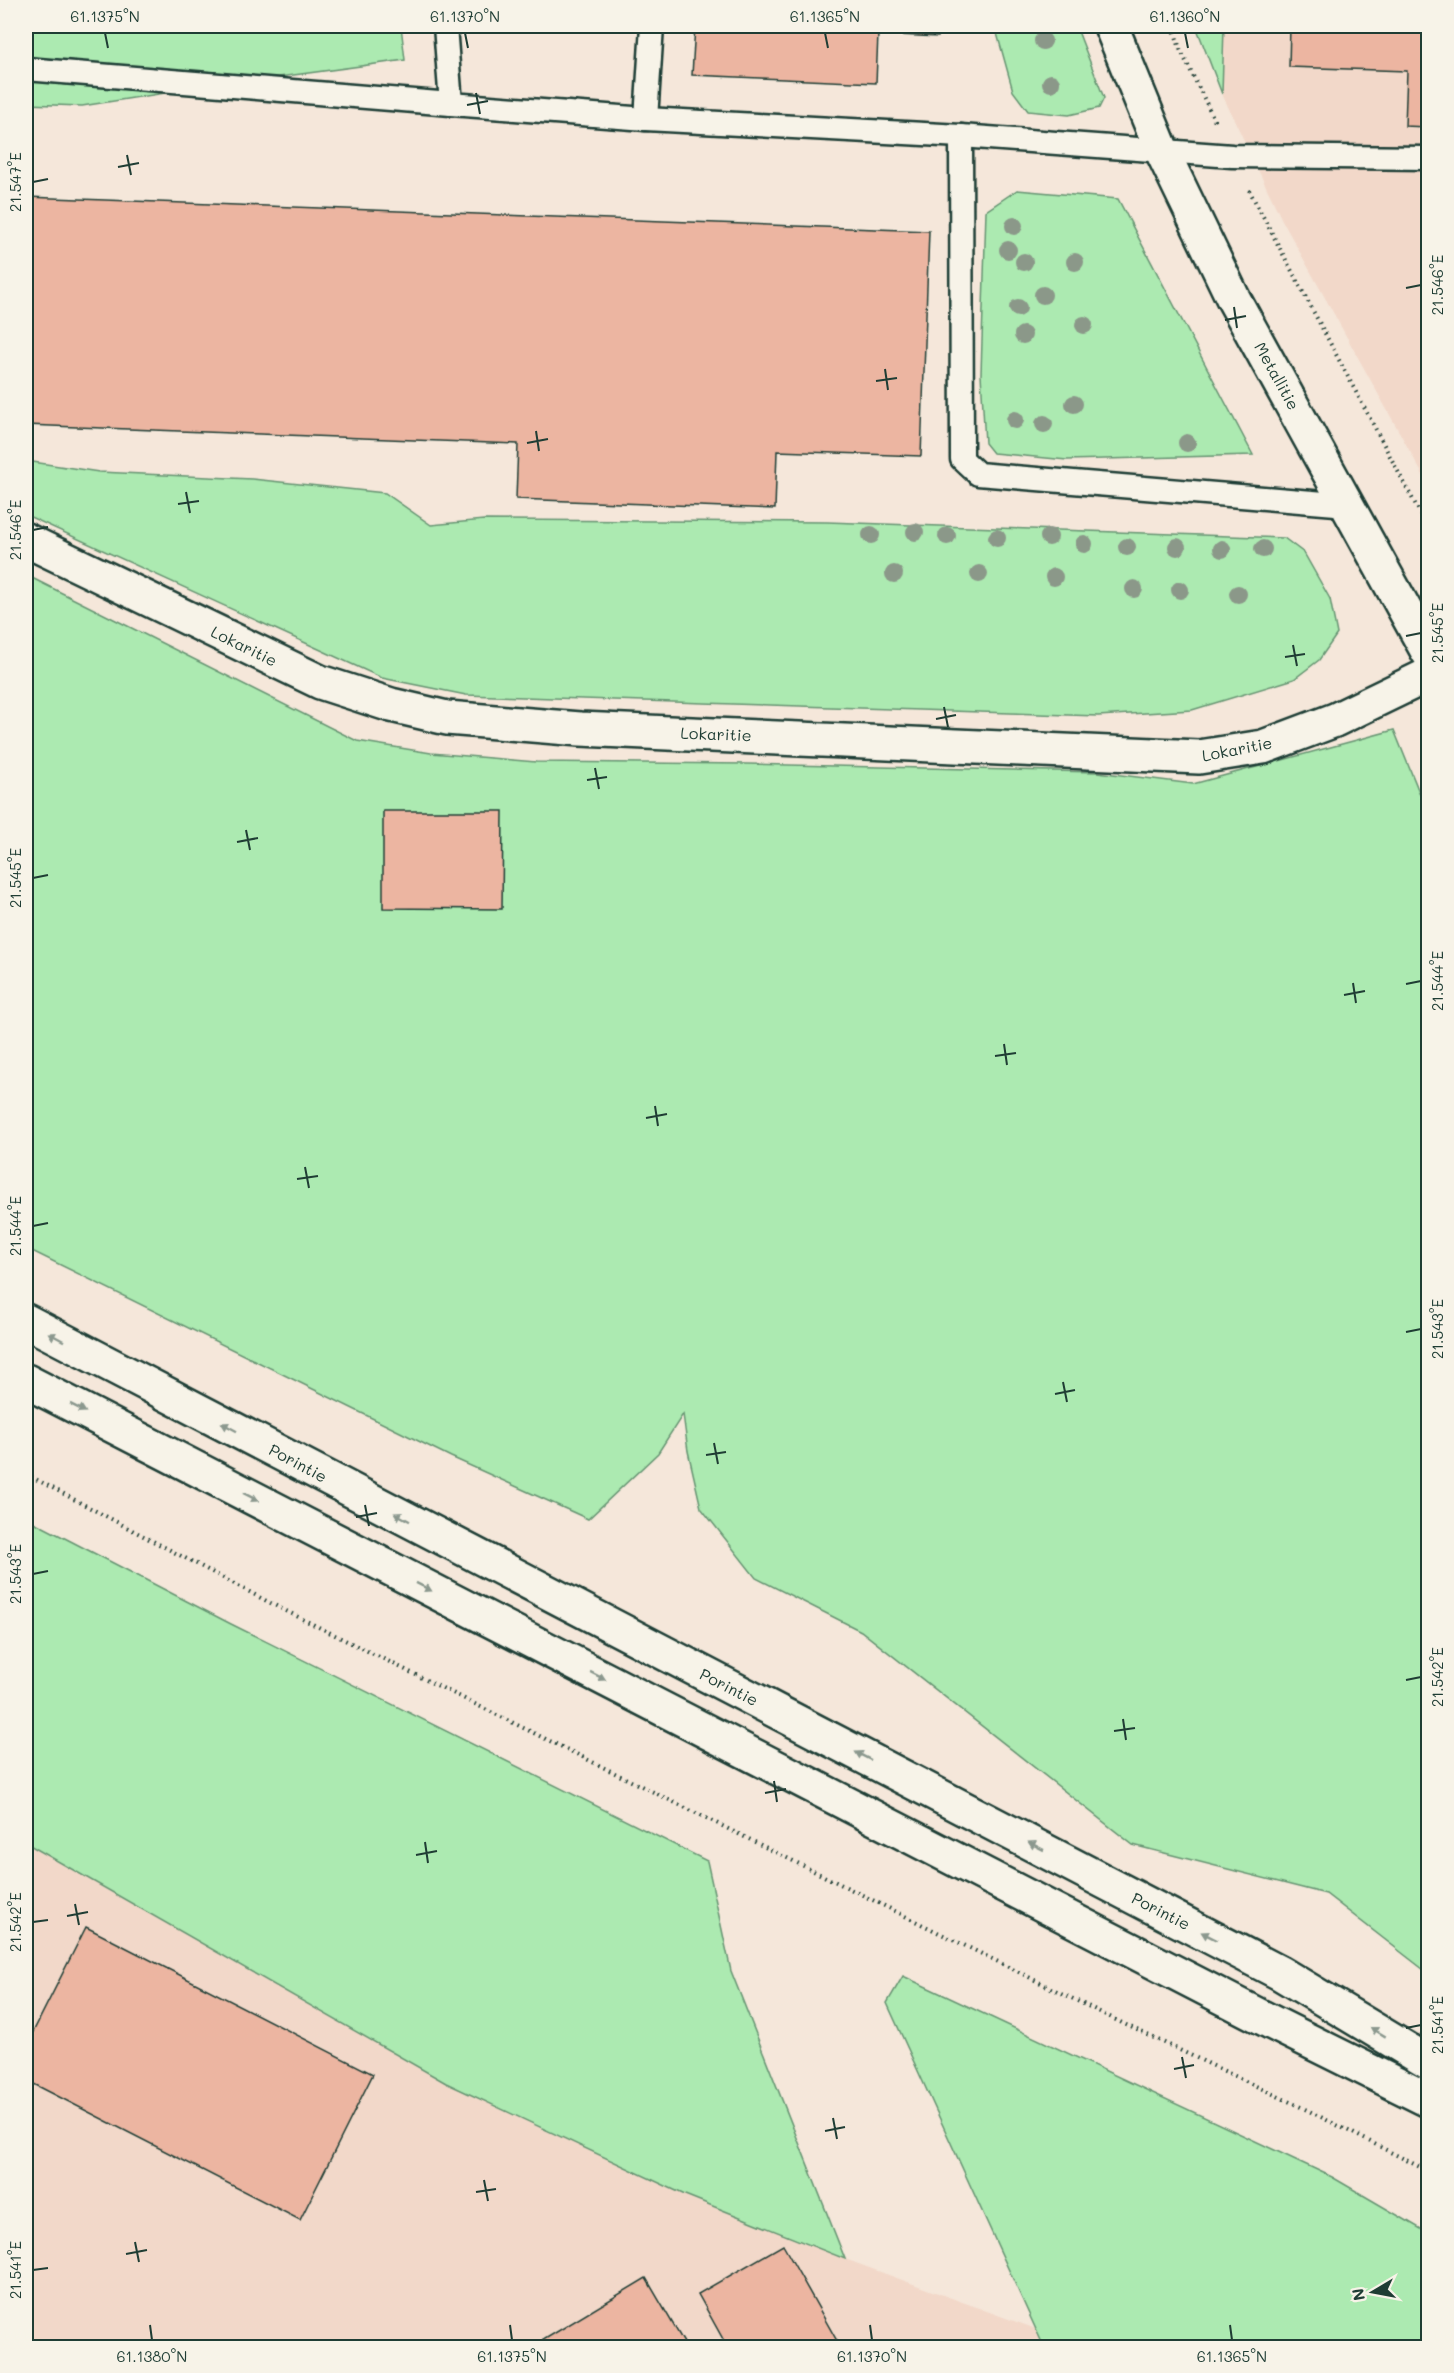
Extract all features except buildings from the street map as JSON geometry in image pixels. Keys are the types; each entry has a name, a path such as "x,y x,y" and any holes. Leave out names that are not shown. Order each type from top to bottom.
{"main road":[{"name":"Metallitie","path":"1111,26 1161,151 1233,298 1428,652"},
{"name":"Lokaritie","path":"26,540 320,682 391,705 447,718 580,729 1199,757 1263,747 1335,720 1428,675"},
{"name":"Porintie","path":"26,1321 1280,1973 1428,2062"},
{"path":"26,1381 1273,2023 1428,2100"}],"lane":[{"path":"445,26 451,104"},
{"path":"646,119 652,26"},
{"path":"26,69 646,119 961,136 1232,156 1428,158"},
{"path":"961,136 962,459 978,474 1348,505"}],"path":[{"path":"1173,26 1180,49 1232,156 1428,528"},
{"path":"26,1474 278,1607 1111,2018 1305,2109 1428,2171"}],"shaded area":[{"path":"1196,26 1428,26 1428,484 1282,220 1222,94"},
{"path":"26,1843 446,2083 685,2195 845,2259 1036,2329 1044,2347 26,2348"}],"green space":[{"path":"26,26 401,26 405,60 82,106 26,104"},
{"path":"995,26 1076,26 1104,98 1099,108 1069,115 1028,111 1013,91"},
{"path":"1196,26 1224,26 1222,94"},
{"path":"1017,190 1118,199 1253,455 1067,460 993,453 985,443 981,374 986,211"},
{"path":"26,461 99,472 252,479 385,493 431,525 484,520 827,522 1284,538 1304,553 1330,599 1337,634 1319,660 1294,679 1192,710 1098,716 466,695 382,678 26,515"},
{"path":"26,575 357,741 431,753 536,762 1097,772 1193,784 1394,730 1428,814 1428,1973 1326,1894 1133,1845 861,1631 756,1578 701,1508 688,1451 683,1414 658,1453 588,1519 451,1457 26,1248"},
{"path":"26,1518 231,1624 707,1861 731,1971 845,2259 685,2195 446,2083 26,1843"},
{"path":"903,1976 1332,2177 1428,2233 1428,2347 1044,2347 887,2003"}]}
